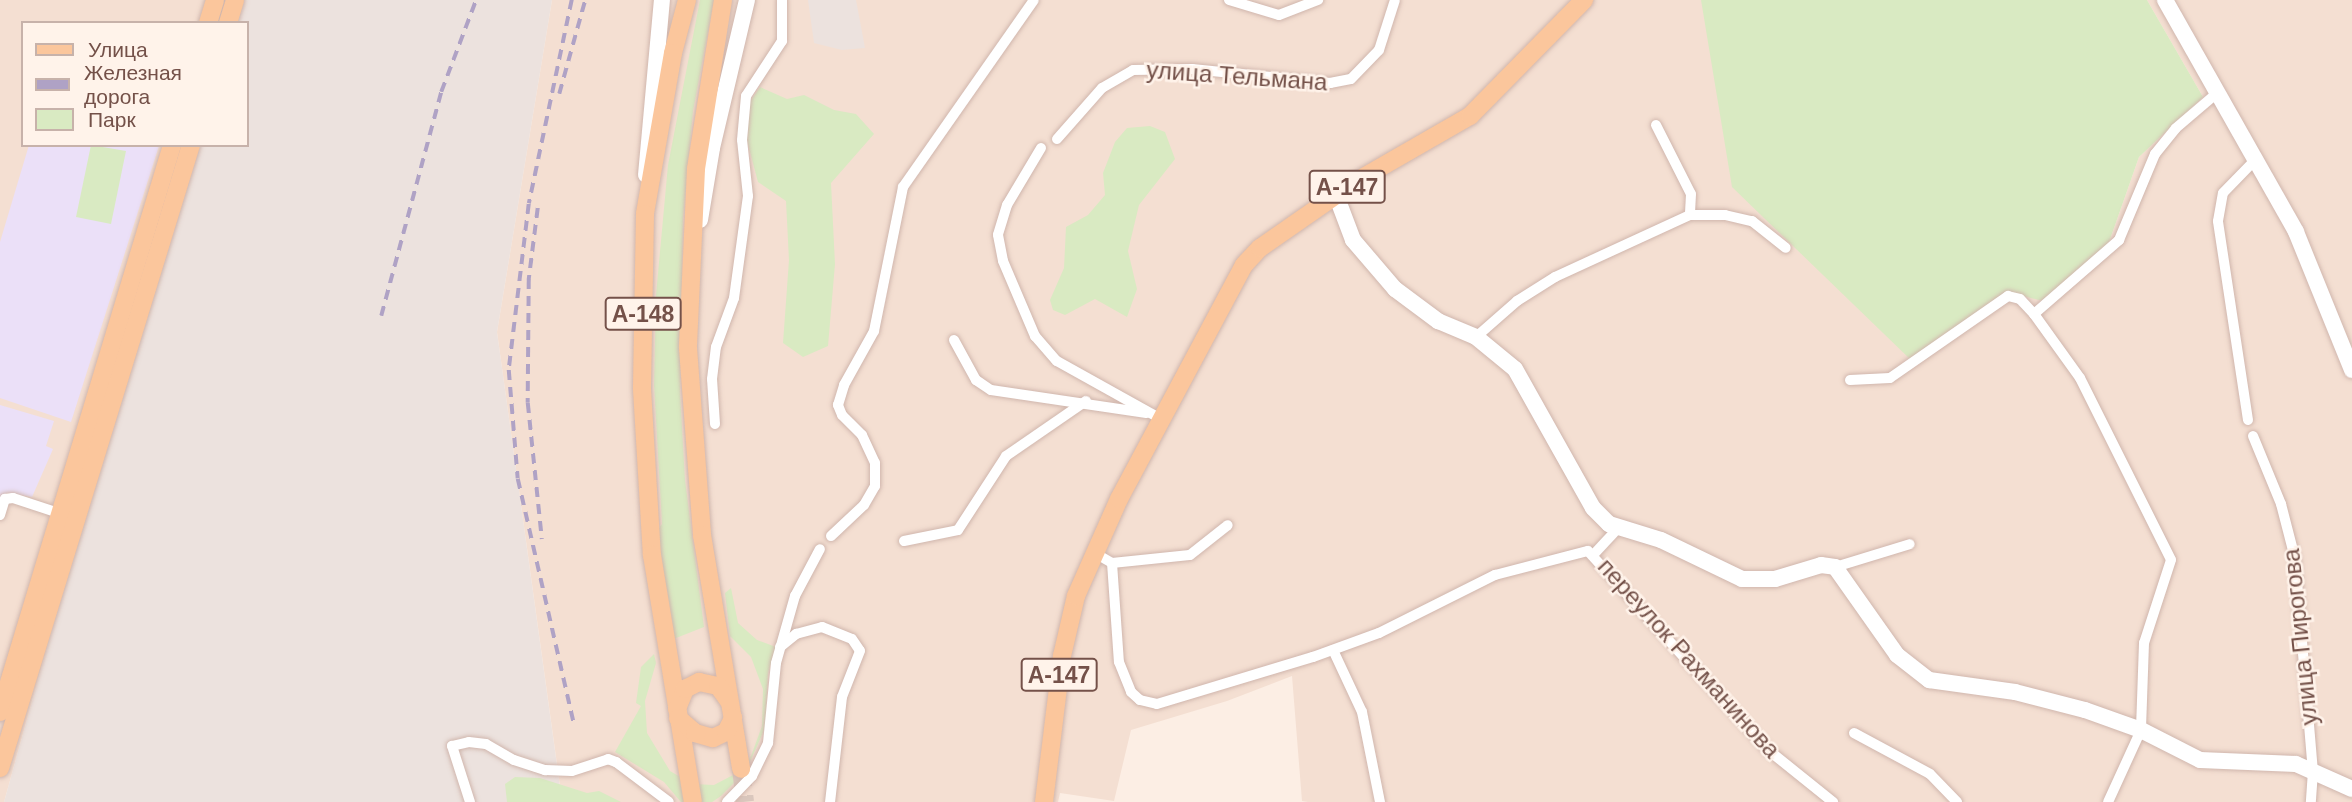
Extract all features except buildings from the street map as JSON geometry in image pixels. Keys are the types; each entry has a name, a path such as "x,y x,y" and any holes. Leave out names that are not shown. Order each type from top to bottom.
{"main road":[{"path":"209,21 215,0"},
{"path":"229,21 234,0"},
{"name":"А-148","path":"687,0 673,53 645,214 642,389 646,491 661,631 693,802"},
{"name":"А-148","path":"723,0 696,169 690,285 692,450 714,621 741,769"},
{"name":"А-147","path":"1044,802 1062,656 1076,596 1093,552 1158,417 1244,265 1260,247 1336,195 1470,116 1584,0"},
{"path":"0,712 171,147"},
{"path":"0,768 190,147"},
{"path":"704,681 722,689 732,711 726,732 713,738 695,733 677,715 685,689 704,681"}],"street":[{"name":"А-148","path":"645,214 647,138 662,0"},
{"name":"А-148","path":"690,285 712,148 747,0"},
{"path":"715,424 712,379 716,347 734,298 748,196 742,140 746,96 782,41 778,17 782,0"},
{"path":"831,536 864,505 875,486 875,463 862,435 842,415 838,405 844,384 874,331 903,187 1034,0"},
{"path":"1229,0 1279,15 1304,9 1318,0"},
{"name":"улица Тельмана","path":"1057,139 1102,88 1133,70 1172,67 1330,83 1351,79 1379,50 1395,0"},
{"path":"2165,0 2257,158 2296,232 2352,370"},
{"path":"2034,314 2119,240 2148,165 2176,128 2217,93"},
{"path":"1656,125 1691,194 1690,215"},
{"path":"1041,148 1006,205 998,235 1003,261 1035,336 1050,355 1158,417"},
{"path":"2248,420 2218,221 2223,193 2257,158"},
{"name":"переулок Рахманинова","path":"1336,195 1344,224 1371,265 1418,309 1476,337 1527,384 1593,508 1618,529 1661,540 1742,579 1775,579 1821,565 1835,567"},
{"path":"1476,337 1517,301 1555,277 1690,215 1725,215 1752,221 1786,248"},
{"path":"1850,380 1890,378 2003,297 2020,299 2080,377 2171,560 2143,649 2141,730 2108,802"},
{"path":"954,340 976,380 991,390 1086,401 1158,417"},
{"path":"904,541 958,530 1006,456 1086,401"},
{"name":"улица Пирогова","path":"2253,436 2281,504 2295,558 2313,771 2311,802"},
{"path":"0,515 5,499 13,498 62,514"},
{"path":"1093,552 1112,563 1190,555 1228,525"},
{"path":"1595,553 1618,529"},
{"path":"1910,544 1835,567 1886,642 1918,674 1949,684 2027,695 2141,730 2200,760 2273,760 2313,771 2352,789"},
{"path":"727,802 752,776 768,743 780,647 795,596 820,549"},
{"name":"переулок Рахманинова","path":"1112,563 1119,662 1131,692 1140,700 1176,702 1392,628 1494,575 1581,550 1595,553 1733,713 1795,774 1833,802"},
{"path":"780,647 796,634 821,627 852,639 860,651 842,697 830,802"},
{"path":"1333,650 1362,712 1380,802"},
{"path":"1854,733 1930,774 1957,802"},
{"path":"470,802 452,746 486,744 514,760 545,769 572,771 608,759 634,772 669,802"}],"shaded area":[{"path":"0,0 228,0 222,21 21,21 21,147 186,147 4,802 0,802"},
{"path":"228,0 552,0 497,332 561,794 550,802 4,802 186,147 248,147 248,21 222,21"},
{"path":"552,0 1701,0 2006,292 2108,245 2139,157 2203,97 2147,0 2352,0 2352,802 1308,802 1302,801 1292,676 1227,701 1131,730 1114,801 1060,793 1058,802 550,802 561,793 497,332"},
{"path":"808,0 856,0 865,48 842,50 814,43"},
{"path":"28,147 159,147 71,422 0,398 0,242"},
{"path":"0,405 54,421 46,446 53,449 32,497 7,493 0,505"}],"green space":[{"path":"700,0 714,0 693,111 683,218 680,392 685,480 704,627 671,640 657,531 662,524 654,385 656,295 668,165"},
{"path":"1701,0 2147,0 2203,97 2139,157 2108,245 2043,301 2006,292 1912,361 1732,187"},
{"path":"760,87 787,99 804,95 834,110 856,114 874,134 831,183 835,264 828,346 803,357 783,343 789,260 786,201 758,182 747,141 749,103"},
{"path":"1150,126 1165,132 1175,159 1139,205 1128,251 1137,289 1127,317 1095,299 1065,315 1053,310 1050,300 1064,268 1066,227 1088,215 1105,195 1103,173 1115,142 1127,128"},
{"path":"91,147 126,151 111,224 76,217"},
{"path":"731,588 738,623 757,640 776,647 768,673 765,728 746,771 721,796 712,802 681,802 664,782 615,752 641,706 636,703 641,667 654,654 656,663 645,701 647,733 670,771 692,784 714,785 735,774 751,756 762,726 763,689 751,657 730,636 725,593"},
{"path":"515,777 540,778 587,793 599,791 621,802 507,802 505,784"}],"tunnel":[{"path":"741,769 745,802"}],"railway":[{"path":"381,316 441,92 476,0"},
{"path":"572,0 529,204 509,370 518,479 574,723"},
{"path":"559,94 585,0"},
{"path":"538,208 529,279 528,403 542,539"}]}
